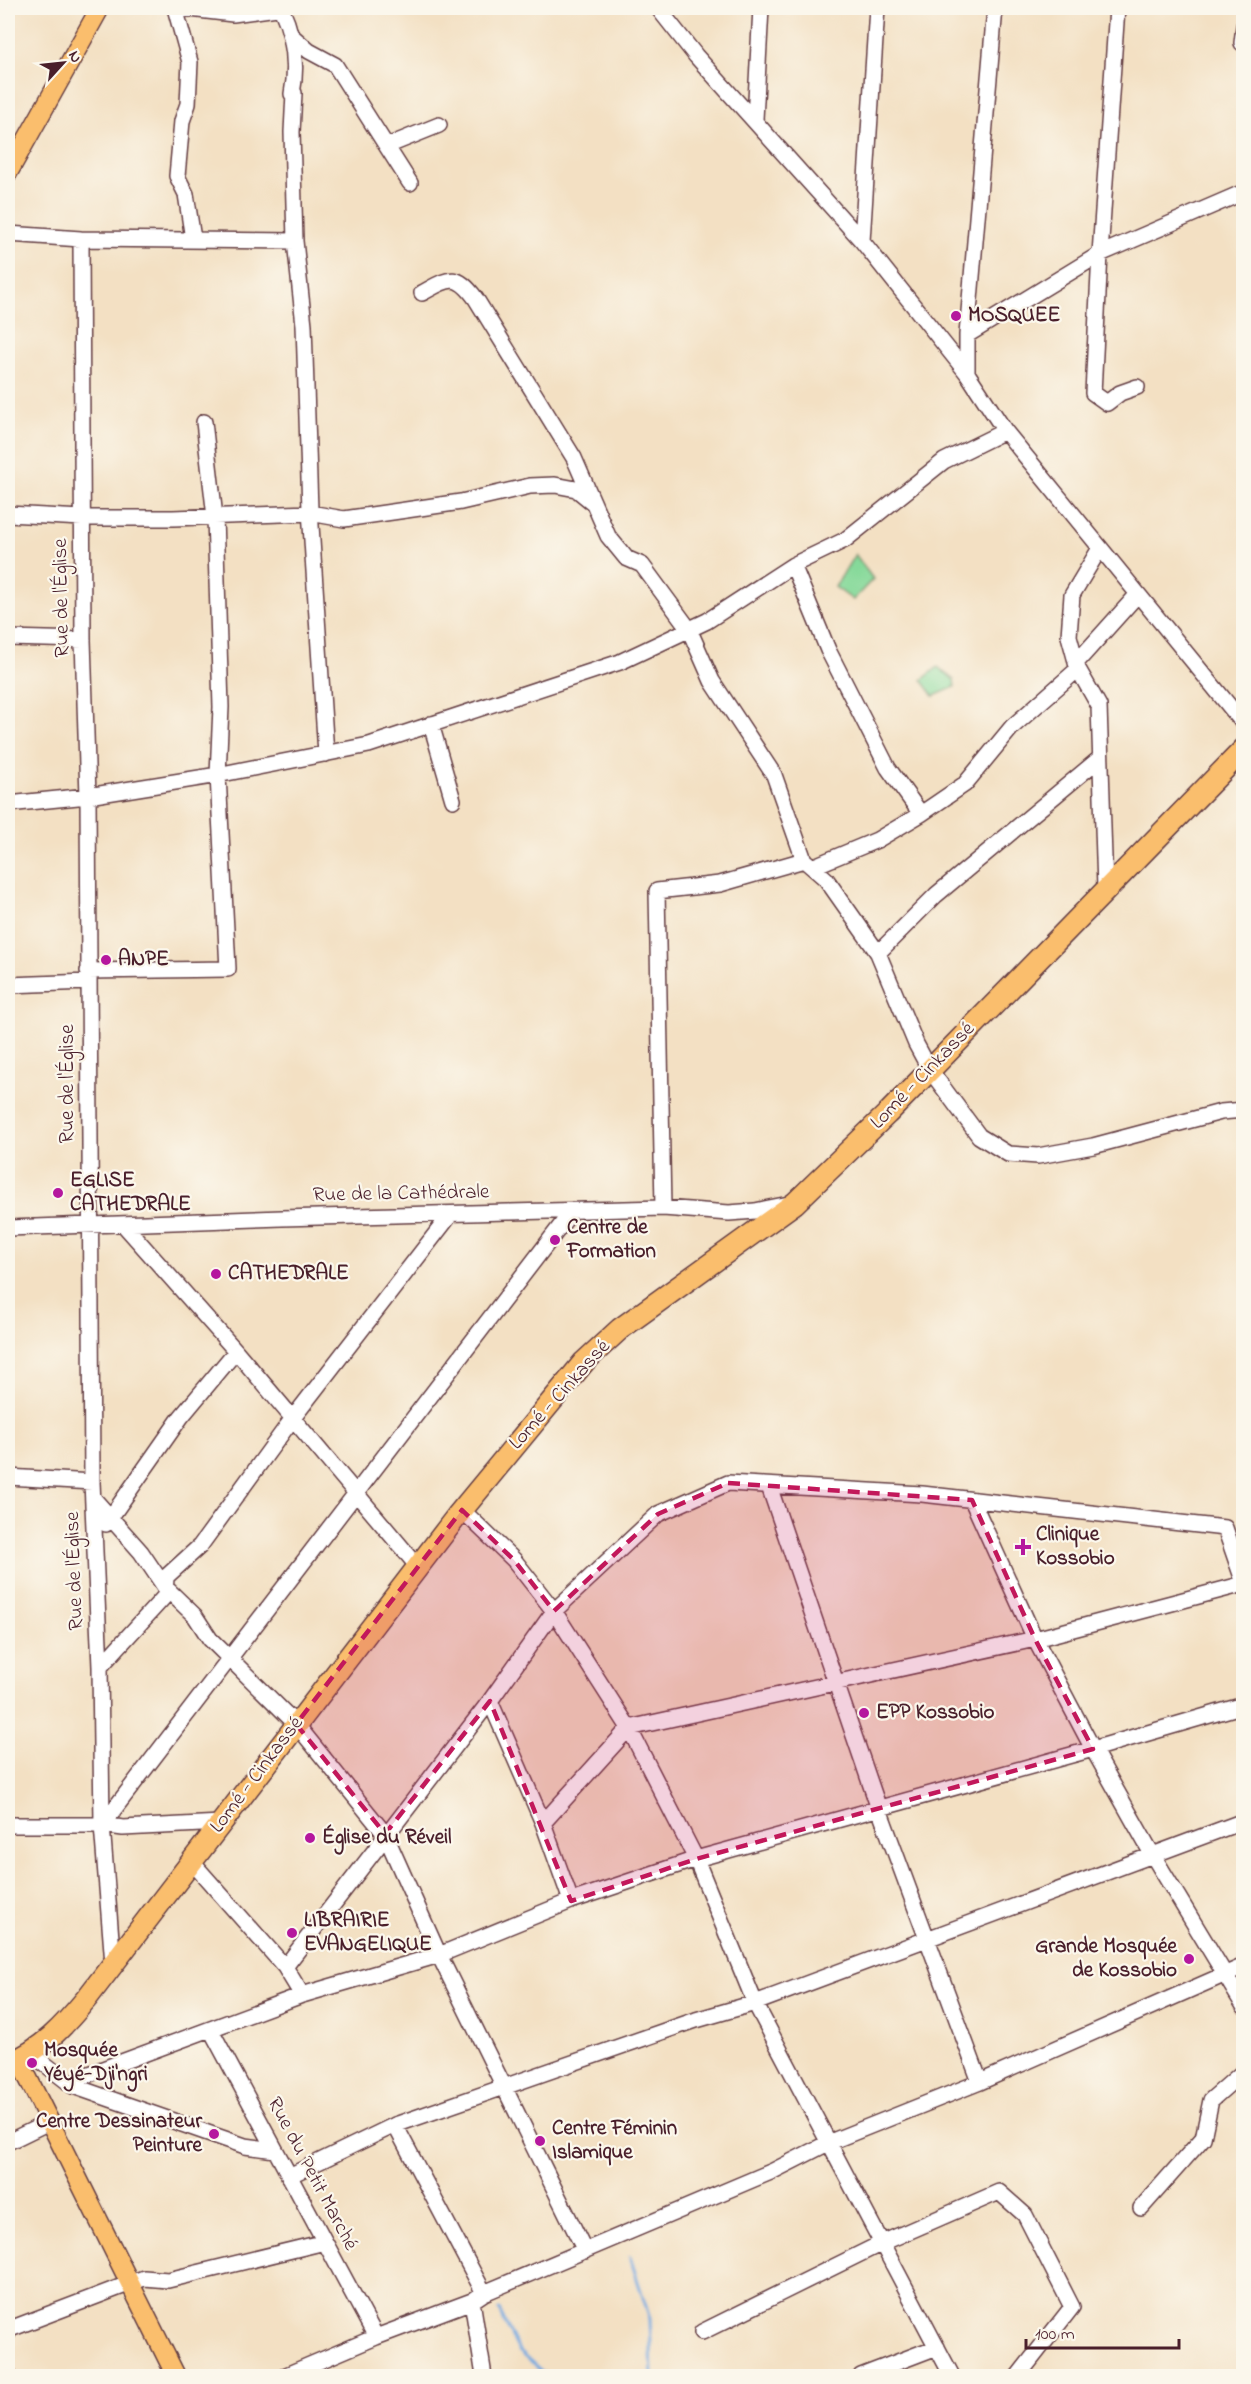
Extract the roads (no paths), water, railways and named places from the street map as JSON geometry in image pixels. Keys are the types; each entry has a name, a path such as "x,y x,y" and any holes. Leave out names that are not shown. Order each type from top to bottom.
{"highway":[{"name":"Lomé - Cinkassé","path":"19,2059 69,2020 462,1510 544,1408 599,1346 795,1203 930,1070 1105,888 1244,749"}],"main road":[{"path":"8,173 100,8"},
{"path":"19,2059 176,2376"}],"street":[{"path":"175,8 190,62 188,105 182,121 177,176 186,194 193,239"},
{"path":"181,8 233,14 279,8 292,36 296,61 292,94 294,93 292,132 295,241 304,324 310,513 326,754"},
{"path":"658,8 696,56 755,119 862,241 967,373 1005,431 1244,724"},
{"path":"755,119 761,8"},
{"path":"862,241 877,8"},
{"path":"967,373 968,334 995,8"},
{"path":"1117,8 1093,393 1107,403 1120,393 1137,387"},
{"path":"1242,43 1244,26"},
{"path":"292,36 309,51 335,65 410,183"},
{"path":"387,146 439,125"},
{"path":"968,334 1100,254 1244,192"},
{"path":"8,234 81,239 295,241"},
{"name":"Rue de l'Église","path":"81,239 83,640 88,796 92,1482 100,1667 102,1825 113,1964"},
{"path":"422,293 447,279 456,279 466,285 570,451 608,536 626,558 642,565 665,593 689,629 712,681 774,775 808,864 826,879 878,953 916,1044 930,1070 979,1136 1008,1154 1038,1156 1093,1146 1221,1112 1244,1110"},
{"path":"8,985 88,977 228,969 218,775 221,707 215,517 204,422"},
{"path":"8,804 88,796 218,775 369,746 620,662 689,629 747,597 793,564 846,540 944,460 1005,431"},
{"path":"555,485 569,466 570,451"},
{"path":"8,514 82,518 215,517 310,513 344,519 461,502 530,486 555,485 576,489 594,504"},
{"path":"1100,548 1072,595 1069,636 1077,666 1099,706 1105,888"},
{"path":"793,564 828,650 888,768 921,814"},
{"path":"663,1208 657,891 720,884 808,864 877,840 921,814 965,784 1012,727 1077,666 1138,594"},
{"path":"8,638 83,640"},
{"path":"431,724 453,800"},
{"path":"878,953 936,895 1099,759"},
{"name":"Rue de la Cathédrale","path":"8,1228 663,1208 729,1213 755,1211 795,1203"},
{"path":"102,1825 231,1660 572,1210"},
{"path":"100,1667 165,1596 166,1577 200,1546 293,1418 451,1214"},
{"path":"124,1225 236,1351 419,1568"},
{"path":"95,1538 181,1417 236,1351"},
{"path":"8,1477 92,1482"},
{"path":"285,1967 385,1834 490,1701 554,1611 657,1514 728,1483 922,1494 1225,1528 1244,1583 1035,1639 629,1728 543,1822"},
{"path":"769,1486 879,1809 980,2082"},
{"path":"93,1498 141,1552 164,1586 195,1616 210,1639 296,1724 385,1834 439,1955 585,2251"},
{"path":"972,1500 1035,1639 1093,1749 1152,1854 1244,2006"},
{"path":"462,1510 514,1560 554,1611 629,1728 696,1859 755,2003 952,2376"},
{"path":"490,1701 543,1822 571,1901"},
{"path":"73,2086 84,2076 302,1995 439,1955 571,1901 696,1859 1244,1705"},
{"path":"290,2176 395,2126 696,2020 755,2003 1244,1821"},
{"path":"8,1825 102,1825 123,1828 220,1823"},
{"path":"191,1862 285,1967 302,1995"},
{"path":"284,2376 478,2297 773,2171 830,2142 980,2082 1244,1966"},
{"name":"Rue du Petit Marché","path":"211,2030 376,2337"},
{"path":"19,2059 73,2086 245,2146 275,2150"},
{"path":"1141,2208 1203,2138 1211,2100 1244,2071"},
{"path":"8,2142 51,2121"},
{"path":"395,2126 478,2297 484,2376"},
{"path":"702,2332 882,2243 999,2192 1024,2215 1072,2307 1018,2376"},
{"path":"8,2333 10,2329 144,2278 168,2280 325,2242"},
{"path":"861,2376 936,2347"}],"waterway":[{"path":"630,2257 650,2319 652,2376"},
{"path":"499,2310 519,2351 547,2376"}],"place":[{"name":"MOSQUEE","path":"956,316"},
{"name":"ANPE","path":"106,960"},
{"name":"EGLISE CATHEDRALE","path":"58,1193"},
{"name":"Centre de Formation","path":"555,1240"},
{"name":"CATHEDRALE","path":"216,1274"},
{"name":"Clinique Kossobio","path":"1023,1547"},
{"name":"EPP Kossobio","path":"864,1713"},
{"name":"Église du Réveil","path":"310,1838"},
{"name":"LIBRAIRIE EVANGELIQUE","path":"292,1933"},
{"name":"Grande Mosquée de Kossobio","path":"1189,1959"},
{"name":"Mosquée Yéyé-Dji'ngri","path":"32,2063"},
{"name":"Centre Dessinateur Peinture","path":"214,2134"},
{"name":"Centre Féminin Islamique","path":"540,2141"}]}
